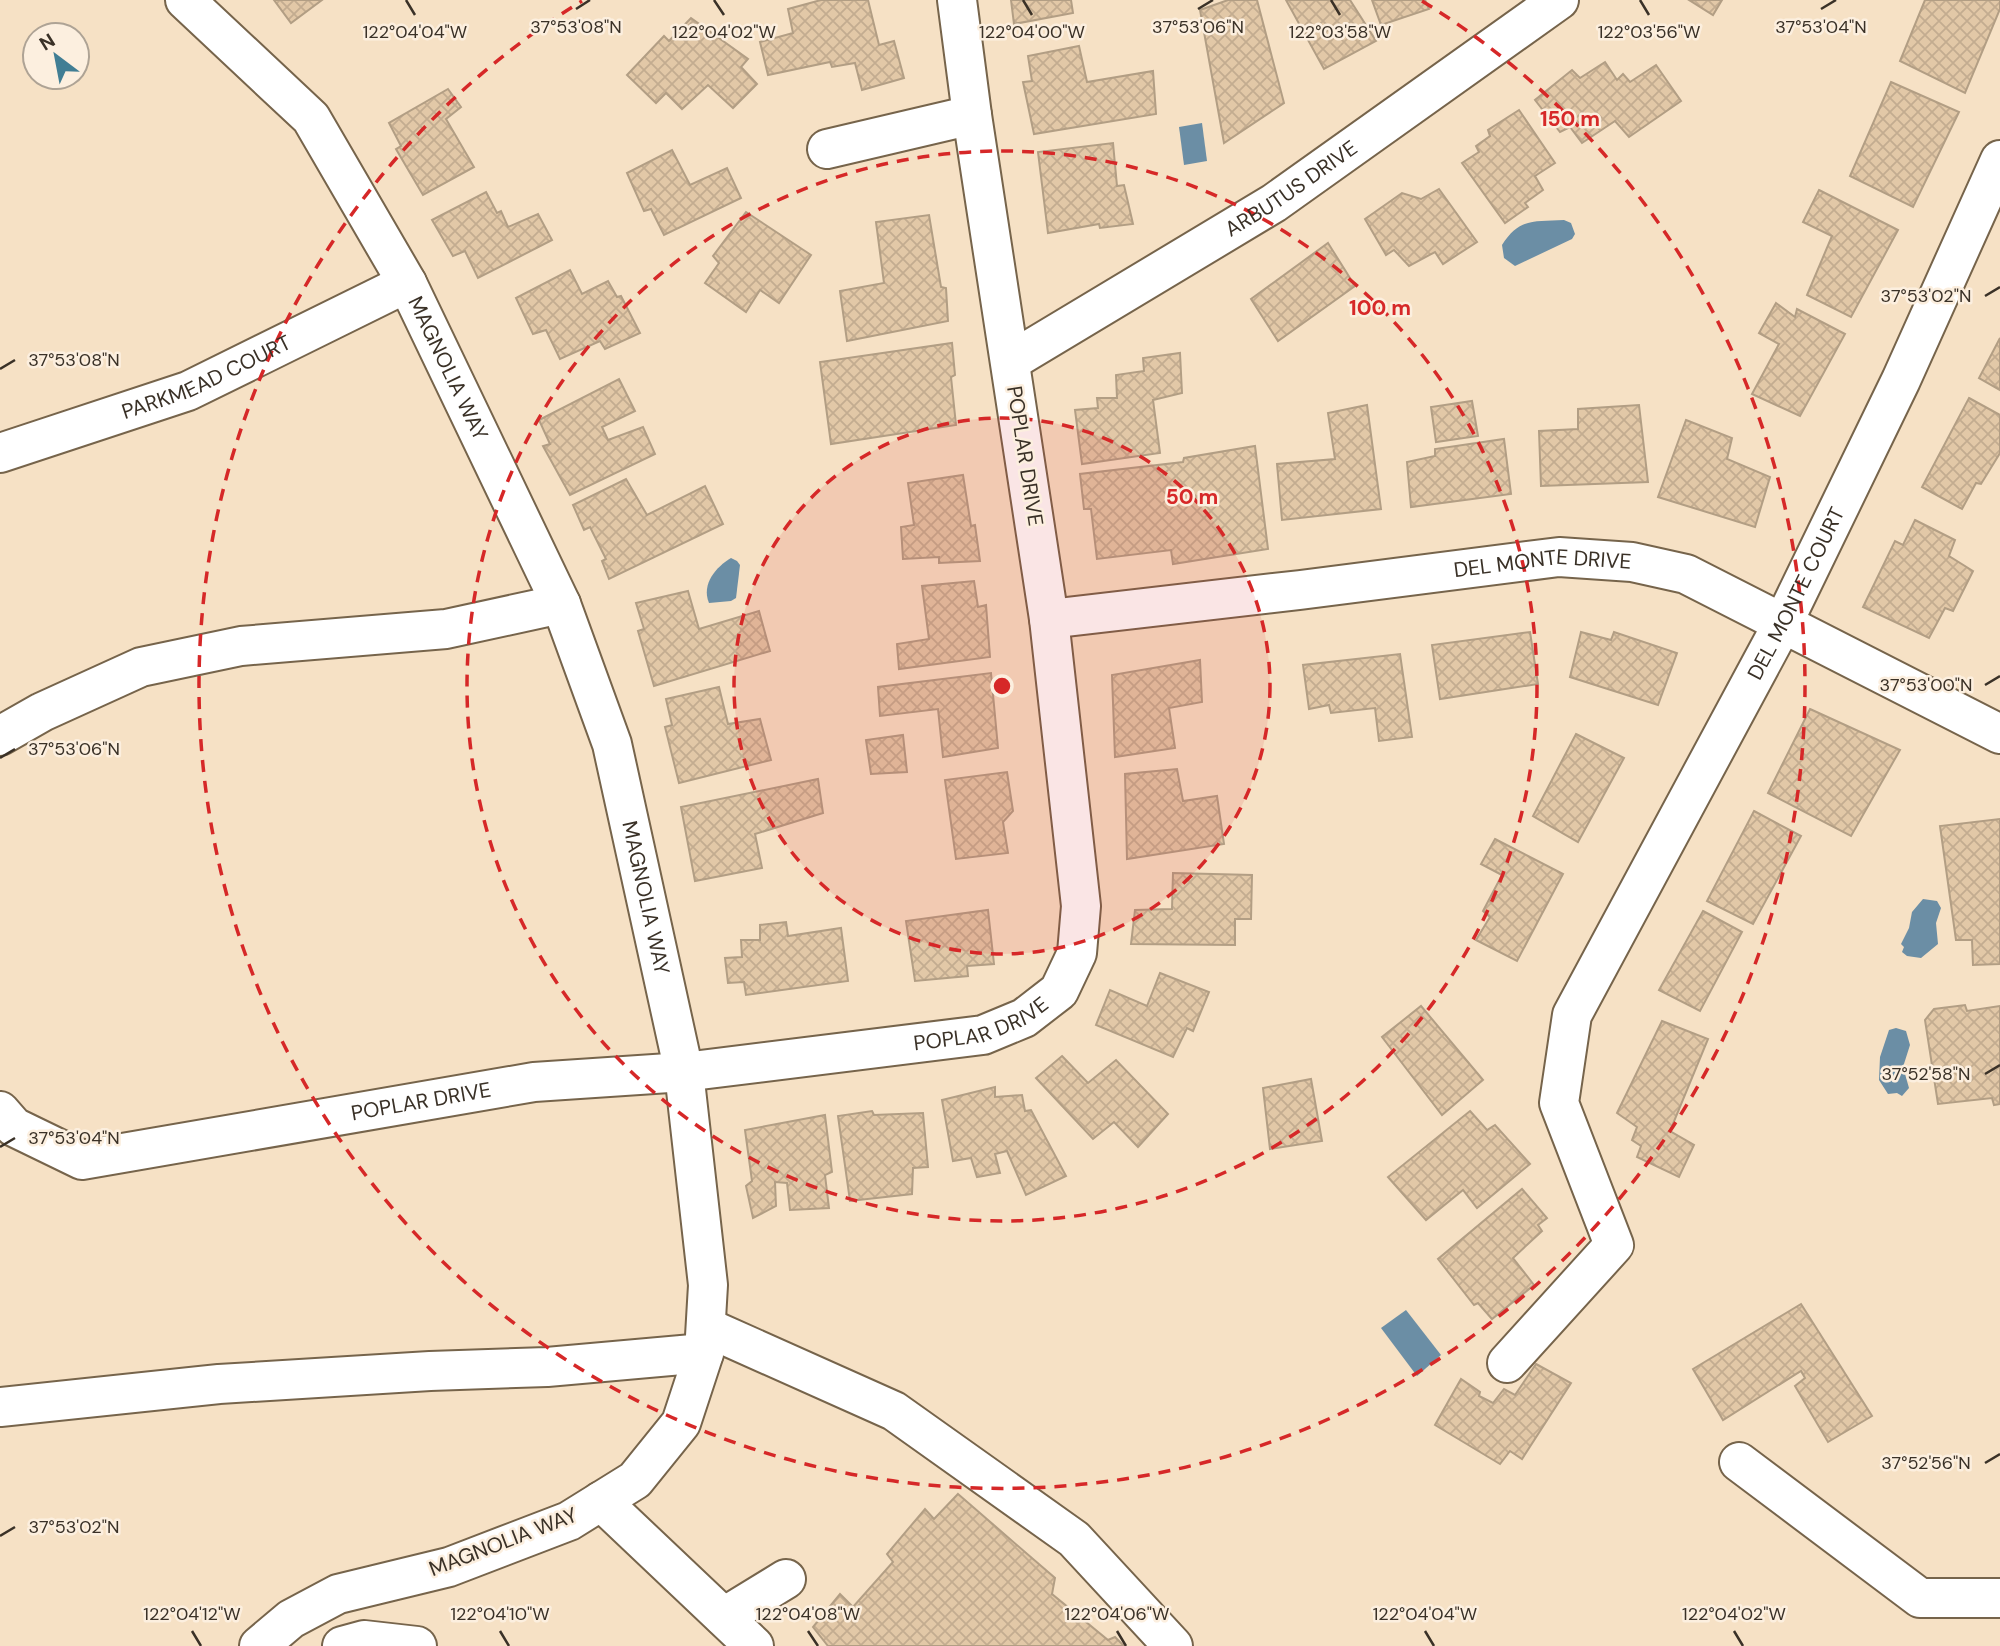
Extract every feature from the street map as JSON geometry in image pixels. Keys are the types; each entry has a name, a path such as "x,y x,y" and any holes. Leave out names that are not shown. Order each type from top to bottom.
{"street":[{"name":"MAGNOLIA WAY","path":"185,0 311,118 407,283 561,604 612,744 684,1072 708,1285 705,1340 681,1423 635,1480 569,1521 449,1567 338,1594 291,1619 259,1646"},
{"name":"POPLAR DRIVE","path":"0,1111 14,1127 82,1160 534,1082 684,1072 983,1035 1024,1018 1059,991 1077,953 1081,906 1049,619 957,0"},
{"name":"ARBUTUS DRIVE","path":"1011,361 1273,202 1559,0"},
{"path":"827,149 972,115"},
{"name":"DEL MONTE COURT","path":"1507,1363 1614,1245 1559,1102 1572,1015 1783,623 1901,380 2000,160"},
{"name":"PARKMEAD COURT","path":"0,453 188,391 407,283"},
{"name":"DEL MONTE DRIVE","path":"1049,619 1559,557 1632,562 1686,574 2000,734"},
{"path":"0,736 42,712 141,667 241,646 446,629 561,604"},
{"path":"0,1407 219,1384 547,1367 705,1340 894,1411 1074,1539 1173,1646"},
{"path":"1739,1462 1920,1598 2000,1598"},
{"path":"601,1501 754,1646"},
{"path":"724,1618 786,1579"},
{"path":"342,1646 364,1640 417,1646"}],"water":[{"path":"1202,123 1207,161 1184,165 1179,127"},
{"path":"1564,220 1571,223 1575,234 1572,239 1515,266 1504,258 1502,245 1522,225 1536,221"},
{"path":"731,558 740,565 736,598 709,603 708,583 720,566"},
{"path":"1923,899 1937,901 1941,908 1936,923 1938,944 1921,958 1907,956 1902,952 1904,947 1901,944 1909,928 1912,912"},
{"path":"1896,1028 1906,1031 1910,1045 1903,1067 1909,1088 1902,1096 1897,1093 1888,1094 1879,1080 1880,1057 1889,1030"},
{"path":"1406,1310 1441,1355 1417,1376 1381,1328"}],"building":[{"path":"274,0 322,0 291,23"},
{"path":"821,0 868,0 879,45 894,41 904,78 862,90 855,63 832,67 830,62 768,75 760,42 793,33 788,9"},
{"path":"1011,0 1071,0 1073,13 1014,24"},
{"path":"1228,0 1257,0 1284,103 1224,143 1200,10"},
{"path":"1286,0 1350,0 1376,41 1324,69"},
{"path":"1372,0 1425,0 1429,9 1381,25"},
{"path":"1689,0 1722,0 1713,15"},
{"path":"1925,0 2000,0 2000,9 1965,93 1900,61"},
{"path":"691,18 748,59 741,67 757,84 733,108 708,85 682,109 666,93 656,103 627,75 664,36 669,41"},
{"path":"1079,46 1087,82 1153,71 1156,114 1034,134 1023,82 1032,81 1028,56"},
{"path":"1605,62 1617,80 1623,74 1630,82 1656,65 1681,101 1629,137 1615,121 1582,143 1570,127 1560,132 1535,100 1572,70 1580,78"},
{"path":"1891,82 1959,112 1913,207 1850,176"},
{"path":"448,89 461,107 446,119 474,167 423,195 396,149 401,146 389,123"},
{"path":"1519,110 1555,163 1535,176 1543,190 1525,203 1528,207 1505,223 1462,163 1479,152 1476,146 1490,136 1488,130"},
{"path":"1113,143 1117,186 1124,185 1133,224 1100,228 1099,224 1048,233 1038,152"},
{"path":"672,150 690,185 727,168 741,198 664,235 651,209 644,211 627,173"},
{"path":"1439,189 1477,242 1443,264 1435,252 1409,266 1394,250 1386,255 1365,219 1402,193 1421,199"},
{"path":"1819,190 1898,230 1851,317 1807,295 1832,236 1803,222"},
{"path":"486,192 497,213 501,211 508,227 538,214 552,240 478,278 465,251 453,256 432,220"},
{"path":"746,212 811,255 779,303 760,290 746,312 705,283 719,263 713,256"},
{"path":"929,215 941,287 946,288 948,321 847,341 840,291 884,283 876,222"},
{"path":"1328,243 1355,286 1278,341 1251,299"},
{"path":"570,270 582,294 608,281 617,297 621,296 640,333 605,349 600,341 560,359 546,330 533,334 516,298"},
{"path":"1776,303 1795,317 1797,309 1845,334 1800,416 1752,394 1779,344 1759,333"},
{"path":"2000,338 2000,390 1979,378"},
{"path":"952,343 955,375 951,377 956,425 831,444 820,362"},
{"path":"1180,353 1182,393 1153,400 1160,453 1082,464 1075,410 1098,408 1097,398 1117,398 1116,375 1144,371 1143,358"},
{"path":"619,379 635,411 602,427 608,440 643,427 655,454 570,495 543,446 550,444 539,420"},
{"path":"1969,398 2000,415 2000,453 1981,484 1976,483 1962,509 1922,487"},
{"path":"1472,401 1478,436 1436,442 1431,407"},
{"path":"1367,405 1381,509 1282,520 1277,464 1335,459 1328,413"},
{"path":"1639,405 1648,482 1541,486 1539,431 1578,429 1578,409"},
{"path":"1686,420 1732,438 1727,459 1770,477 1755,527 1658,497"},
{"path":"1504,439 1511,494 1411,507 1407,462 1435,456 1435,449"},
{"path":"1255,446 1268,549 1173,564 1171,550 1097,559 1091,509 1084,509 1080,474 1183,462 1184,458"},
{"path":"963,475 980,561 939,563 939,557 903,559 901,527 914,525 908,483"},
{"path":"626,479 647,515 705,486 723,524 609,579 602,561 606,559 590,527 584,530 573,505"},
{"path":"1915,520 1955,540 1949,556 1973,571 1953,611 1945,608 1929,638 1863,607 1895,541 1903,545"},
{"path":"974,581 978,607 986,605 990,657 899,669 897,644 929,639 922,586"},
{"path":"688,591 699,629 759,611 770,651 654,686 638,631 644,629 636,603"},
{"path":"1530,632 1538,684 1440,699 1432,645"},
{"path":"1581,632 1611,640 1614,632 1677,653 1658,705 1570,677"},
{"path":"1400,654 1412,737 1379,741 1375,708 1331,713 1329,705 1309,709 1303,665"},
{"path":"1200,660 1202,702 1169,708 1175,748 1115,757 1112,675"},
{"path":"991,673 998,748 943,757 938,709 880,716 878,687"},
{"path":"719,687 728,724 760,719 771,760 679,783 665,727 672,725 666,699"},
{"path":"1810,709 1900,750 1851,836 1768,793"},
{"path":"1576,734 1624,758 1578,842 1533,816"},
{"path":"903,735 907,772 871,774 866,740"},
{"path":"1177,769 1183,801 1217,796 1224,844 1127,859 1125,774"},
{"path":"1007,772 1013,811 1003,822 1008,853 956,859 945,780"},
{"path":"818,779 823,813 755,834 762,868 695,881 681,807"},
{"path":"1754,811 1801,836 1753,924 1707,901"},
{"path":"2000,819 2000,964 1973,965 1972,940 1956,940 1940,826"},
{"path":"1495,839 1563,874 1517,961 1476,940 1490,917 1483,911 1502,875 1481,864"},
{"path":"1173,873 1252,875 1251,919 1235,919 1235,945 1131,944 1135,910 1172,909"},
{"path":"988,910 994,964 967,966 968,976 915,981 906,921"},
{"path":"1703,911 1742,932 1700,1011 1659,990"},
{"path":"786,922 788,936 841,928 848,981 746,995 744,982 728,983 725,958 742,957 741,940 760,940 760,925"},
{"path":"1160,973 1209,992 1193,1031 1187,1028 1173,1057 1096,1025 1110,990 1147,1006"},
{"path":"1965,1005 1967,1011 2000,1006 2000,1104 1994,1105 1992,1098 1938,1104 1925,1020 1934,1009"},
{"path":"1421,1006 1483,1080 1442,1115 1382,1037"},
{"path":"1662,1021 1708,1039 1670,1131 1694,1145 1679,1177 1637,1157 1641,1146 1632,1140 1637,1127 1617,1113"},
{"path":"1062,1056 1088,1083 1116,1060 1168,1114 1138,1147 1114,1122 1093,1139 1036,1078"},
{"path":"1311,1079 1322,1141 1270,1149 1263,1088"},
{"path":"995,1087 995,1097 1022,1095 1025,1111 1031,1110 1066,1176 1026,1195 1007,1151 995,1154 1000,1173 977,1177 971,1158 953,1161 942,1100"},
{"path":"872,1111 874,1115 923,1113 928,1167 913,1168 912,1194 850,1201 838,1116"},
{"path":"1470,1111 1487,1130 1495,1125 1530,1164 1477,1208 1463,1190 1426,1220 1388,1177"},
{"path":"825,1115 832,1172 825,1175 829,1208 790,1210 787,1183 775,1182 776,1206 753,1218 746,1186 752,1181 745,1130"},
{"path":"1522,1189 1547,1218 1538,1225 1542,1231 1513,1258 1534,1285 1492,1319 1478,1303 1474,1305 1438,1259"},
{"path":"1801,1304 1872,1416 1828,1442 1795,1386 1805,1378 1801,1371 1723,1420 1693,1369"},
{"path":"1536,1364 1571,1383 1522,1459 1510,1451 1500,1464 1435,1425 1461,1379 1480,1392 1479,1396 1493,1403 1504,1389 1515,1395"},
{"path":"958,1494 1055,1578 1052,1594 1108,1640 1115,1637 1124,1646 828,1646 813,1627 840,1594 853,1607 893,1562 887,1554 925,1509 934,1519"}]}
